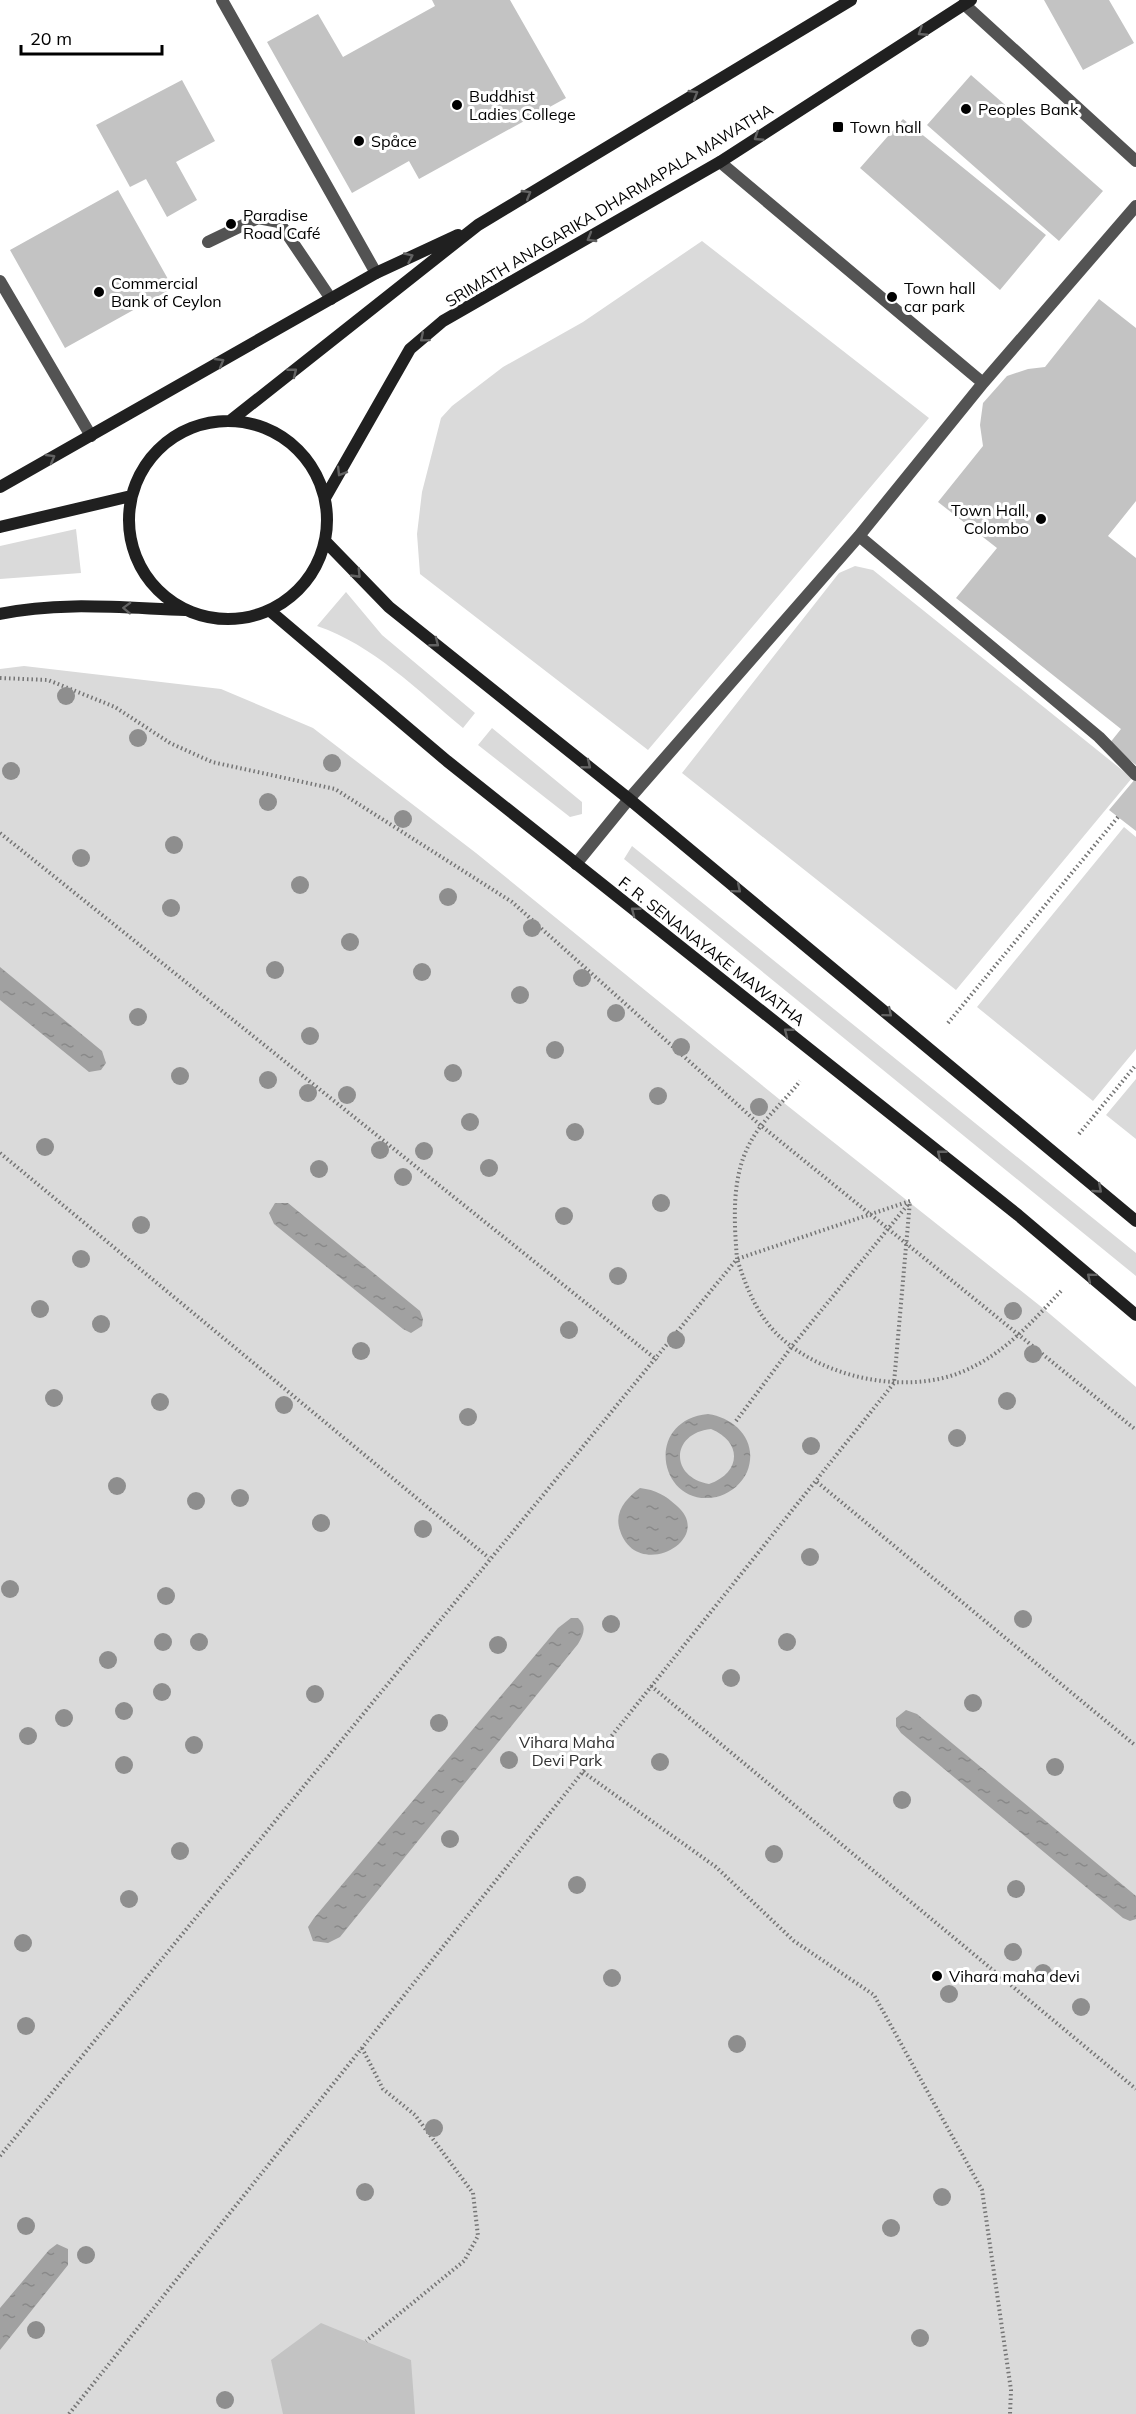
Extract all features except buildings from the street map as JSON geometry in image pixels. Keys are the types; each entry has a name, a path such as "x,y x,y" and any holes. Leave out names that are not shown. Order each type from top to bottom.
{"main road":[{"path":"0,487 376,273 478,225 851,0"},
{"name":"SRIMATH ANAGARIKA DHARMAPALA MAWATHA","path":"325,498 410,349 443,321 720,162 967,2"},
{"path":"230,421 478,225"},
{"path":"0,614 15,611 104,607 186,610 213,618 242,618 269,610 295,594 314,570 325,542 327,520 325,498 313,468 291,443 262,427 230,421 204,424 179,434 158,450 141,471 131,495 128,523 133,549 145,574 163,595 186,610"},
{"path":"0,527 131,495"},
{"path":"325,542 389,607 628,799 1136,1221"},
{"name":"F. R. SENANAYAKE MAWATHA","path":"269,610 447,761 819,1057 1136,1315"}],"street":[{"path":"222,0 376,273"},
{"path":"967,2 1136,161"},
{"path":"720,162 983,383"},
{"path":"576,864 628,799 859,536 983,383 1136,206"},
{"path":"208,242 258,218 279,222 331,298"},
{"path":"0,280 91,436"},
{"path":"859,536 1099,737 1136,775"}],"path":[{"path":"0,678 48,680 115,706 170,743 212,762 335,789 512,902 762,1126 1136,1430"},
{"path":"928,1047 1118,817"},
{"path":"0,833 657,1360"},
{"path":"819,1057 751,1141 738,1179 735,1199 738,1258 747,1290 778,1335 830,1367 857,1377 894,1383 935,1380 962,1372 983,1362 1019,1334 1081,1269"},
{"path":"1060,1156 1136,1065"},
{"path":"0,1153 489,1558"},
{"path":"0,2156 489,1558 657,1360 738,1258 910,1201"},
{"path":"736,1421 793,1345 910,1201"},
{"path":"69,2414 894,1383 910,1201"},
{"path":"817,1482 1136,1746"},
{"path":"651,1686 1136,2089"},
{"path":"583,1772 716,1867 794,1941 874,1995 982,2190 1011,2390 1010,2414"},
{"path":"362,2048 383,2089 415,2115 473,2193 478,2236 464,2261 366,2341"}],"green space":[{"path":"702,241 929,418 648,750 420,574 417,534 422,492 441,418 452,406 503,367 583,322"},
{"path":"76,529 81,573 0,579 0,546"},
{"path":"855,566 873,570 1132,778 956,990 682,773 839,573"},
{"path":"346,592 382,635 475,713 463,728 376,657 337,634 317,626"},
{"name":"Vihara Maha Devi Park","path":"24,666 221,689 313,728 476,853 779,1099 1044,1309 1136,1387 1136,2414 0,2414 0,669"},
{"path":"492,728 582,802 582,814 570,817 478,745"},
{"path":"1124,827 1136,837 1136,1049 1093,1101 977,1007"},
{"path":"632,846 1136,1253 1136,1276 624,859"},
{"path":"1136,1079 1136,1139 1106,1115"}],"water":[{"path":"0,967 102,1051 106,1063 101,1070 89,1072 0,1000"},
{"path":"275,1203 288,1203 420,1311 423,1319 422,1326 411,1333 403,1329 274,1224 269,1213"},
{"path":"708,1414 718,1416 736,1426 742,1433 750,1451 750,1461 742,1480 729,1492 720,1496 700,1498 684,1491 672,1479 666,1464 666,1448 673,1432 687,1420","holes":["711,1429 721,1435 733,1449 732,1465 720,1479 709,1484 696,1480 687,1473 682,1465 680,1455 682,1446 688,1438 698,1432"]},
{"path":"640,1488 664,1496 677,1506 687,1519 687,1532 680,1543 668,1551 654,1555 640,1553 627,1544 619,1527 621,1510 627,1500"},
{"path":"571,1618 578,1618 584,1627 578,1644 340,1937 328,1943 313,1941 308,1927 314,1918 558,1628"},
{"path":"906,1710 917,1714 1136,1896 1136,1919 1130,1921 1123,1918 901,1733 896,1726 896,1718"},
{"path":"57,2244 68,2249 68,2265 0,2350 0,2308 49,2250"}],"place":[{"name":"Buddhist Ladies College","path":"457,105"},
{"name":"Peoples Bank","path":"966,109"},
{"name":"Town hall","path":"838,127"},
{"name":"Spåce","path":"359,141"},
{"name":"Paradise Road Café","path":"231,224"},
{"name":"Commercial Bank of Ceylon","path":"99,292"},
{"name":"Town hall car park","path":"892,297"},
{"name":"Town Hall, Colombo","path":"1041,519"},
{"name":"Vihara maha devi","path":"937,1976"}]}
